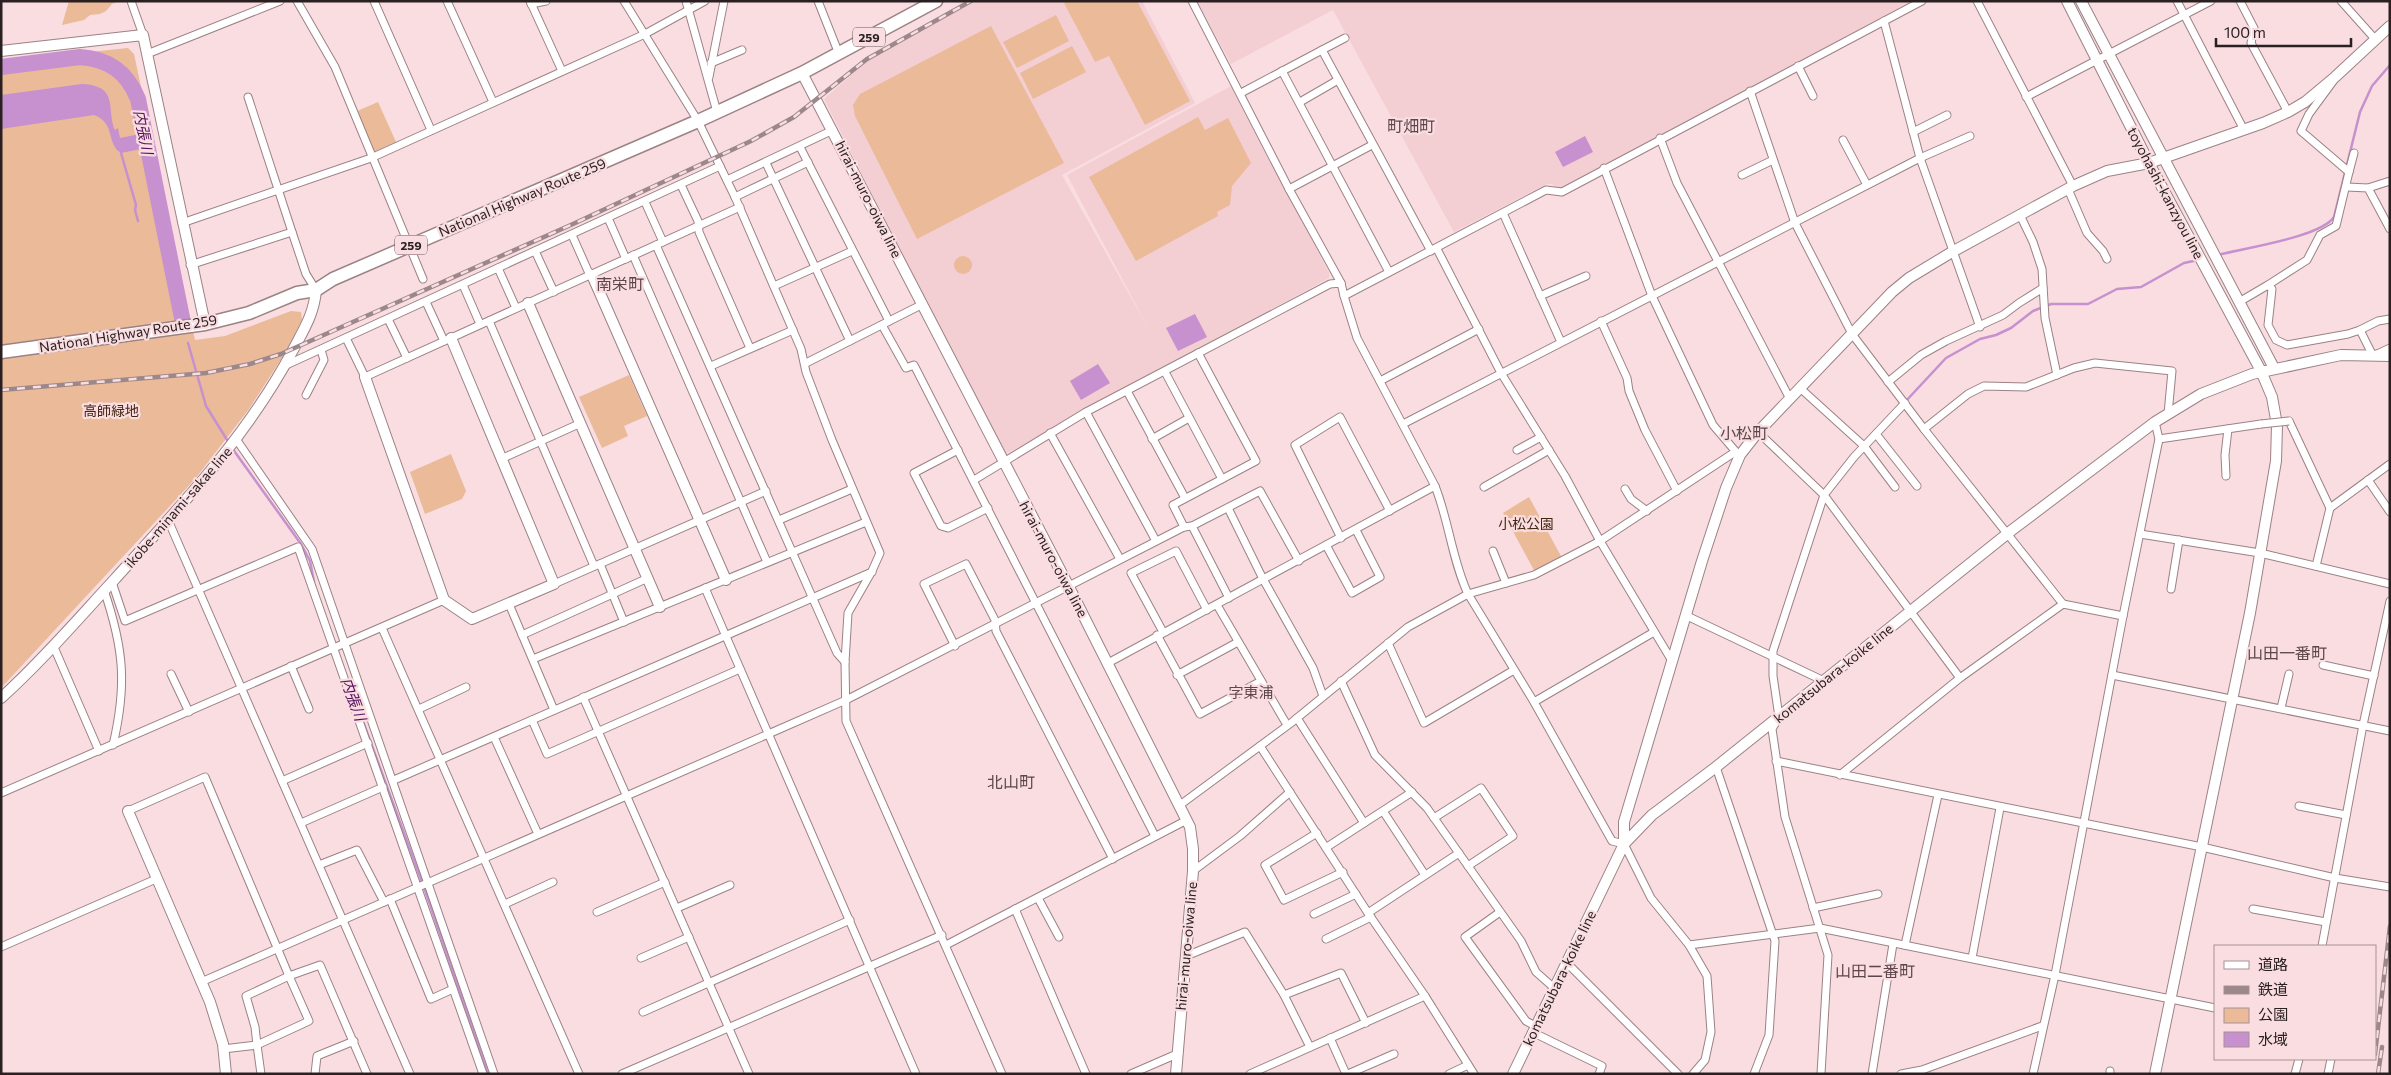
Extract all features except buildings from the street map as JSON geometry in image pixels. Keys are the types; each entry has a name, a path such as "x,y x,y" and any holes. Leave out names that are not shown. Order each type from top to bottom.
{"highway":[{"name":"National Highway Route 259","path":"1,352 205,324 249,313 297,293 316,290 333,279 717,112 839,54 936,1"}],"main road":[{"name":"toyohashi-kanzyou line","path":"2066,1 2149,163 2261,371 2272,397"},
{"name":"toyohashi-kanzyou line","path":"2081,1 2161,158 2274,368"},
{"path":"1624,844 1624,822 1685,615 1737,453 1892,292 1909,278 2020,215 2070,188 2107,171 2149,163 2244,130 2288,112 2305,102 2335,77 2390,26"},
{"path":"1,51 143,35 190,265 205,324"},
{"name":"hirai-muro-oiwa line","path":"802,72 924,304 1187,820 1192,837 1193,871 1176,1074"},
{"path":"592,275 726,580"},
{"name":"ikobe-minami-sakae line","path":"1,698 53,645 198,488 236,440 284,366 314,308 316,290"},
{"path":"528,303 660,607"},
{"path":"365,377 444,600 472,619 554,584 447,340"},
{"path":"2261,371 2340,355 2390,356"},
{"path":"2155,1074 2232,698 2276,461 2276,425 2272,397 2274,368"},
{"name":"komatsubara-koike line","path":"1512,1074 1624,844 1652,815 1716,767 1911,611 2155,422 2201,394 2261,371"},
{"path":"128,811 219,1027 226,1074"}],"street":[{"path":"147,54 280,1"},
{"path":"297,1 335,67 371,158 423,279"},
{"path":"374,1 432,130"},
{"path":"447,1 493,102"},
{"path":"546,1 531,2 562,71"},
{"path":"624,1 698,120 740,207 793,330 806,363 806,372 852,489 880,553 872,572 848,613 845,662 846,721 1002,1074"},
{"path":"686,1 717,112"},
{"path":"182,223 371,158 645,34 705,1"},
{"path":"708,79 724,1"},
{"path":"818,1 839,54"},
{"path":"1192,1 1289,189 1341,283 1357,338 1435,486 1445,512 1459,575 1468,594 1534,702 1612,841 1624,844 1651,898 1689,945 1707,976 1711,1032 1705,1060 1694,1074"},
{"path":"1344,296 1546,190 1562,192 1660,138 1922,1"},
{"path":"1977,1 2070,188 2087,233 2103,251 2107,260"},
{"path":"2177,1 2244,130"},
{"path":"2026,97 2211,1"},
{"path":"2240,1 2254,28 2251,43 2288,112"},
{"path":"2342,1 2375,39"},
{"path":"134,2 143,35"},
{"path":"1884,21 1920,158 1980,327"},
{"path":"1241,93 1345,38"},
{"path":"711,63 742,50"},
{"path":"1322,50 1372,145 1434,250 1501,373 1549,450 1600,541 1672,661"},
{"path":"1798,66 1813,96"},
{"path":"1282,71 1389,272"},
{"path":"2335,77 2333,84 2309,114 2302,131 2349,171"},
{"path":"1300,102 1338,80"},
{"path":"1750,91 1795,223 1852,334 1924,429 2063,604 2123,616"},
{"path":"248,97 306,274 316,290"},
{"path":"1913,132 1947,115"},
{"path":"727,180 766,164 833,130"},
{"path":"1403,424 1920,158 1970,136"},
{"path":"1660,138 1678,183 1790,399"},
{"path":"1843,140 1867,185"},
{"path":"1289,189 1372,145"},
{"path":"800,147 852,251 906,368 914,365 1038,604 1155,836"},
{"path":"2239,302 2308,260 2320,235 2336,226 2354,153"},
{"path":"1742,175 1773,160"},
{"path":"735,197 808,162"},
{"path":"766,164 850,341"},
{"path":"284,366 720,166"},
{"path":"1180,805 1297,718 1408,627 1468,594 1534,575 1600,541 1737,453 1713,425 1652,296 1604,168"},
{"path":"2347,187 2368,188 2390,181"},
{"path":"681,185 699,226 699,232 750,348"},
{"path":"2368,188 2390,229"},
{"path":"645,202 711,366 837,653 845,662"},
{"path":"346,338 365,377 740,207"},
{"path":"1503,213 1561,342"},
{"path":"2020,215 2039,260 2057,374"},
{"path":"608,218 630,257 767,562"},
{"path":"190,265 292,232"},
{"path":"572,235 592,275"},
{"path":"535,251 554,292"},
{"path":"774,286 852,251"},
{"path":"498,268 516,308"},
{"path":"1540,296 1586,276"},
{"path":"974,480 1086,412 1330,284 1341,283"},
{"path":"463,285 480,324"},
{"path":"2268,285 2272,289 2268,325 2276,340 2286,345 2348,334 2390,319"},
{"path":"1888,382 1929,350 2003,316 2018,303 2043,288"},
{"path":"426,302 447,340"},
{"path":"806,363 924,304"},
{"path":"388,319 407,358"},
{"path":"489,320 624,622"},
{"path":"1601,321 1627,378 1629,391 1645,430 1677,491"},
{"path":"711,366 793,330"},
{"path":"1380,382 1479,330"},
{"path":"2360,330 2373,356 2390,348"},
{"path":"306,395 324,360 321,350"},
{"path":"1184,527 1172,504 1256,461 1198,353"},
{"path":"1924,429 1968,394 1984,386 2026,387 2057,374 2095,364 2172,371 2168,414"},
{"path":"1165,372 1222,479"},
{"path":"1800,388 1864,446 1895,487"},
{"path":"1127,391 1185,498"},
{"path":"1821,1074 1828,955 1785,817 1772,729 1779,717 1773,676 1773,656 1824,495 1864,446 1905,403"},
{"path":"1086,412 1156,541"},
{"path":"1341,538 1295,445 1340,417 1390,511"},
{"path":"1152,439 1189,418"},
{"path":"2033,1074 2042,1026 2055,976 2085,825 2123,616 2159,439 2155,422"},
{"path":"2159,439 2261,424 2289,422 2330,508 2316,566"},
{"path":"500,459 542,442 580,423"},
{"path":"2226,476 2225,455 2228,429"},
{"path":"1758,432 1824,495 1960,678"},
{"path":"1050,433 1120,558"},
{"path":"1876,434 1916,486"},
{"path":"1517,450 1541,437"},
{"path":"236,440 312,549 394,780 494,1074"},
{"path":"958,450 914,473 941,526 948,528 988,508"},
{"path":"1484,486 1549,450"},
{"path":"2330,508 2390,464"},
{"path":"2368,480 2390,512"},
{"path":"1108,663 1435,486"},
{"path":"779,520 852,489"},
{"path":"1625,489 1631,499 1647,511"},
{"path":"554,584 766,491"},
{"path":"201,982 846,700 1038,604 1120,558 1184,527 1192,526 1260,491 1299,561"},
{"path":"1228,508 1263,579 1313,668 1323,696"},
{"path":"168,520 410,1074"},
{"path":"533,659 866,522"},
{"path":"1192,526 1229,598"},
{"path":"1326,546 1352,593 1380,577 1356,530"},
{"path":"2140,534 2260,553 2390,584"},
{"path":"2171,589 2179,540"},
{"path":"112,582 125,621 298,547 482,1074"},
{"path":"1493,551 1506,583"},
{"path":"1207,610 1176,552 1131,573 1177,675 1200,714 1261,682"},
{"path":"955,646 924,584 966,564 1113,859"},
{"path":"394,780 872,572"},
{"path":"522,635 648,578"},
{"path":"705,588 916,1074"},
{"path":"104,590 117,631 123,678 122,699 113,745"},
{"path":"1,794 444,600"},
{"path":"2322,945 2363,725 2390,601"},
{"path":"509,604 554,710"},
{"path":"1840,775 1960,678 2063,604"},
{"path":"1217,605 1288,725"},
{"path":"1685,615 1824,681"},
{"path":"382,628 442,759 579,1074"},
{"path":"1534,702 1654,632"},
{"path":"1177,675 1238,642"},
{"path":"1388,643 1424,723 1514,670"},
{"path":"53,645 100,751"},
{"path":"2323,665 2374,676"},
{"path":"291,666 309,709"},
{"path":"532,720 547,754 740,669"},
{"path":"172,674 189,712"},
{"path":"2281,708 2289,674"},
{"path":"2112,675 2390,731"},
{"path":"1341,681 1375,755 1412,792 1434,818 1521,941 1536,972 1553,987"},
{"path":"419,709 466,688"},
{"path":"583,697 749,1074"},
{"path":"1297,718 1364,823"},
{"path":"494,737 538,834"},
{"path":"282,781 368,743"},
{"path":"1260,746 1369,915 1426,996 1474,1074"},
{"path":"1776,761 2000,808 2202,847 2335,878 2390,887"},
{"path":"1716,767 1775,941 1769,1035 1754,1074"},
{"path":"128,811 205,777 309,1021 257,1045 223,1049"},
{"path":"301,823 383,787"},
{"path":"1434,818 1481,788 1513,836 1468,866"},
{"path":"1193,871 1240,836 1290,792"},
{"path":"1327,848 1412,792"},
{"path":"1905,945 1938,795"},
{"path":"2299,806 2346,815"},
{"path":"1972,958 2000,808"},
{"path":"1382,811 1425,875"},
{"path":"946,945 1187,820"},
{"path":"1317,833 1265,865 1284,900 1343,872"},
{"path":"319,865 357,850 387,900 431,999 453,988"},
{"path":"1326,939 1369,915 1459,852"},
{"path":"1,947 156,879"},
{"path":"505,904 552,882"},
{"path":"597,912 665,882"},
{"path":"677,908 730,885"},
{"path":"1314,914 1356,894"},
{"path":"1813,908 1878,894"},
{"path":"1038,898 1059,936"},
{"path":"1015,909 1086,1074"},
{"path":"2253,909 2326,922"},
{"path":"1500,912 1465,936 1526,1021 1534,1029 1602,1066 1599,1074"},
{"path":"643,1012 850,920"},
{"path":"1689,945 1820,928 2214,1008"},
{"path":"1186,956 1245,932 1284,995 1310,1047"},
{"path":"622,1074 942,935"},
{"path":"641,958 689,937"},
{"path":"1872,1074 1893,944"},
{"path":"1567,962 1678,1074"},
{"path":"261,1074 255,1027 246,996 320,964 367,1074"},
{"path":"1284,995 1341,973 1366,1023"},
{"path":"1254,1073 1426,996"},
{"path":"1901,1074 1922,1070 2042,1026"},
{"path":"1330,1038 1347,1074 1394,1054"},
{"path":"315,1074 317,1056 354,1041"},
{"path":"1131,1074 1177,1054"},
{"path":"2295,1074 2299,1060"},
{"path":"2328,1074 2331,1060"},
{"path":"1449,1074 1468,1064"}],"shaded area":[{"path":"976,1 1142,1 1195,103 1062,175 1151,333 1067,175 1233,85 1329,273 1329,278 1004,455 824,99 866,62"},
{"path":"1197,1 1913,1 1559,190 1552,184 1547,184 1454,232 1333,10 1231,64"}],"green space":[{"path":"69,1 119,1 100,14 90,15 84,20 62,25"},
{"path":"1063,1 1137,1 1190,101 1145,125 1109,56 1095,62"},
{"path":"1056,15 1069,41 1017,68 1003,42"},
{"path":"991,26 1064,163 917,239 855,116 853,105 860,94"},
{"path":"1072,46 1086,72 1033,99 1020,73"},
{"name":"高師緑地","path":"128,48 134,54 195,340 225,336 291,311 301,312 302,320 285,353 249,409 195,479 1,688 1,61"},
{"path":"378,102 396,142 372,153 355,112"},
{"path":"1198,117 1205,130 1228,118 1251,163 1232,186 1230,205 1217,212 1218,216 1136,261 1089,177"},
{"path":"963,256 969,259 972,265 969,271 963,274 957,271 954,265 957,259"},
{"path":"629,375 647,416 624,426 628,436 602,448 579,397"},
{"path":"451,454 466,491 462,499 425,514 410,472"},
{"name":"小松公園","path":"1529,497 1562,558 1535,572 1503,513"}],"water":[{"path":"82,84 102,89 107,94 115,130 118,128 120,138 140,134 141,149 121,153 114,145 105,122 94,115 1,129 1,95"},
{"path":"1585,136 1593,152 1563,167 1555,152"},
{"path":"1195,314 1207,337 1178,351 1166,328"},
{"path":"1098,364 1110,383 1081,400 1070,381"}],"waterway":[{"name":"内張川","path":"1,67 80,57 90,58 108,64 128,81 138,99 182,318"},
{"path":"2218,255 2298,236 2326,224 2334,217 2360,112 2372,86 2390,65"},
{"path":"121,153 136,205 135,210 138,221"},
{"path":"1905,402 1946,358 1980,339 1996,335 2011,328 2033,311 2051,304 2088,304 2117,289 2141,287 2184,263 2198,260"},
{"name":"内張川","path":"188,343 206,406 229,443"},
{"name":"内張川","path":"232,448 301,544 310,561 314,582"},
{"name":"内張川","path":"353,694 426,893 488,1074"}],"railway":[{"path":"1,390 206,373 250,364 281,354 573,224 751,141 794,117 867,59 971,1"},
{"path":"2376,1045 2390,926"},
{"path":"2378,1074 2382,1047"}],"district":[{"name":"町畑町","path":"1411,125"},
{"name":"南栄町","path":"620,283"},
{"name":"小松町","path":"1744,432"},
{"name":"山田一番町","path":"2287,652"},
{"name":"字東浦","path":"1251,692"},
{"name":"北山町","path":"1011,781"},
{"name":"山田二番町","path":"1875,970"}]}
